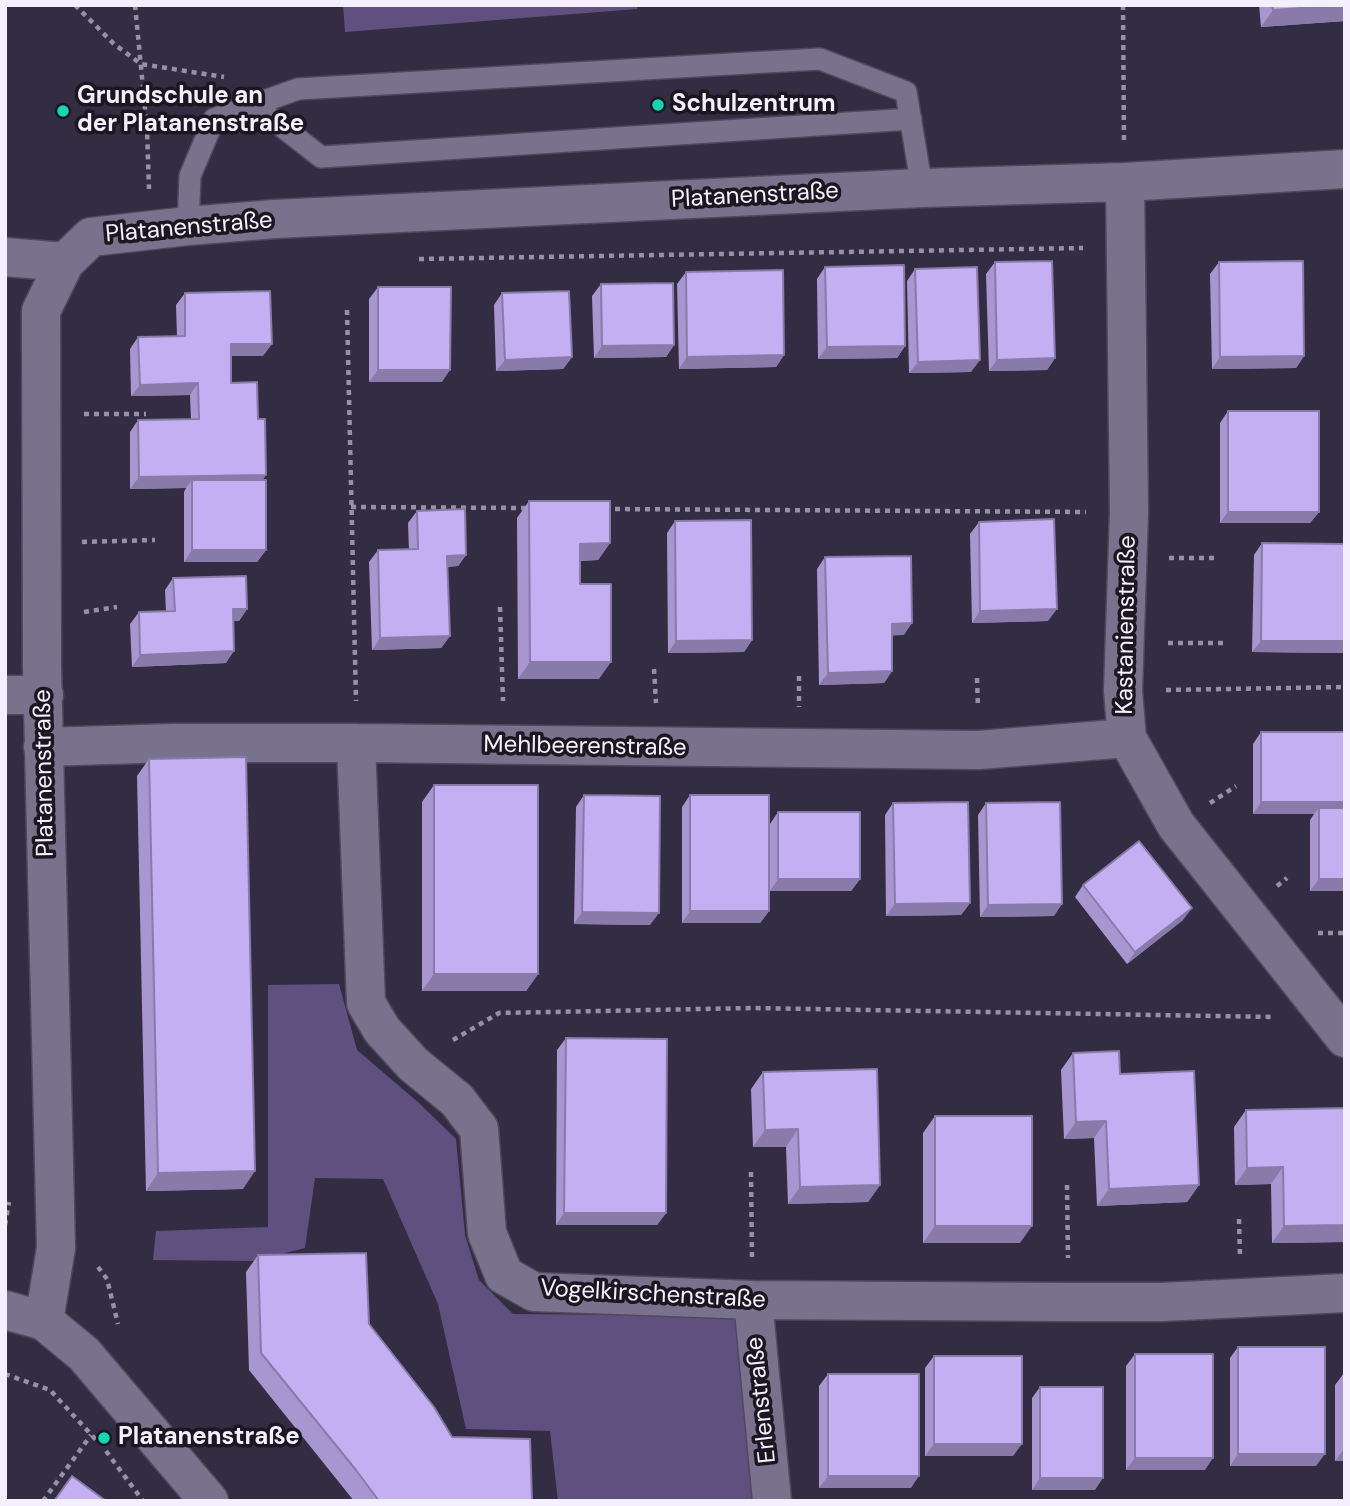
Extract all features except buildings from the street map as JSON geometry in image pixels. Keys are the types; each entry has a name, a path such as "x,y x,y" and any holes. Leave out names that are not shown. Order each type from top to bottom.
{"street":[{"name":"Platanenstraße","path":"44,1321 56,1248 43,747 41,311 65,262 92,237 275,219 922,188 1125,182 1345,169"},
{"name":"Kastanienstraße","path":"1125,182 1129,512 1123,691 1127,738 1176,825 1338,1028"},
{"path":"5,257 65,262"},
{"path":"5,695 44,695"},
{"name":"Mehlbeerenstraße","path":"43,747 173,743 356,743 979,750 1127,738"},
{"name":"Vogelkirschenstraße","path":"356,743 366,1003 382,1030 413,1064 457,1100 480,1129 487,1233 504,1275 534,1292 753,1300 1069,1302 1162,1302 1345,1293"},
{"name":"Erlenstraße","path":"753,1300 772,1501"},
{"path":"5,1310 44,1321 84,1354 209,1501"}],"lane":[{"path":"188,226 190,176 214,119 298,89 820,59 905,92 922,188"},
{"path":"214,119 271,118 321,157 911,119"}],"path":[{"path":"75,5 114,44 141,64 232,78"},
{"path":"135,5 147,129 151,232"},
{"path":"1123,5 1125,182"},
{"path":"415,259 1125,247"},
{"path":"347,310 356,743"},
{"path":"40,411 146,414"},
{"path":"351,507 532,508"},
{"path":"601,509 1129,512"},
{"path":"40,541 155,540"},
{"path":"500,607 504,746"},
{"path":"1125,643 1227,643"},
{"path":"1123,691 1345,687"},
{"path":"413,1064 499,1013 752,1008 1338,1028"},
{"path":"751,1172 753,1300"},
{"path":"1067,1185 1069,1302"},
{"path":"5,1374 50,1390 92,1435 143,1501"},
{"path":"43,1501 92,1435"}],"shaded area":[{"path":"343,5 637,5 637,9 345,32"},
{"path":"339,984 357,1050 456,1139 465,1235 479,1280 513,1314 740,1316 760,1501 558,1501 550,1431 466,1429 438,1304 383,1179 315,1178 305,1248 253,1261 153,1260 156,1231 268,1227 268,985"}],"place":[{"name":"Schulzentrum","path":"658,105"},
{"name":"Grundschule an der Platanenstraße","path":"63,111"},
{"name":"Platanenstraße","path":"104,1438"}]}
